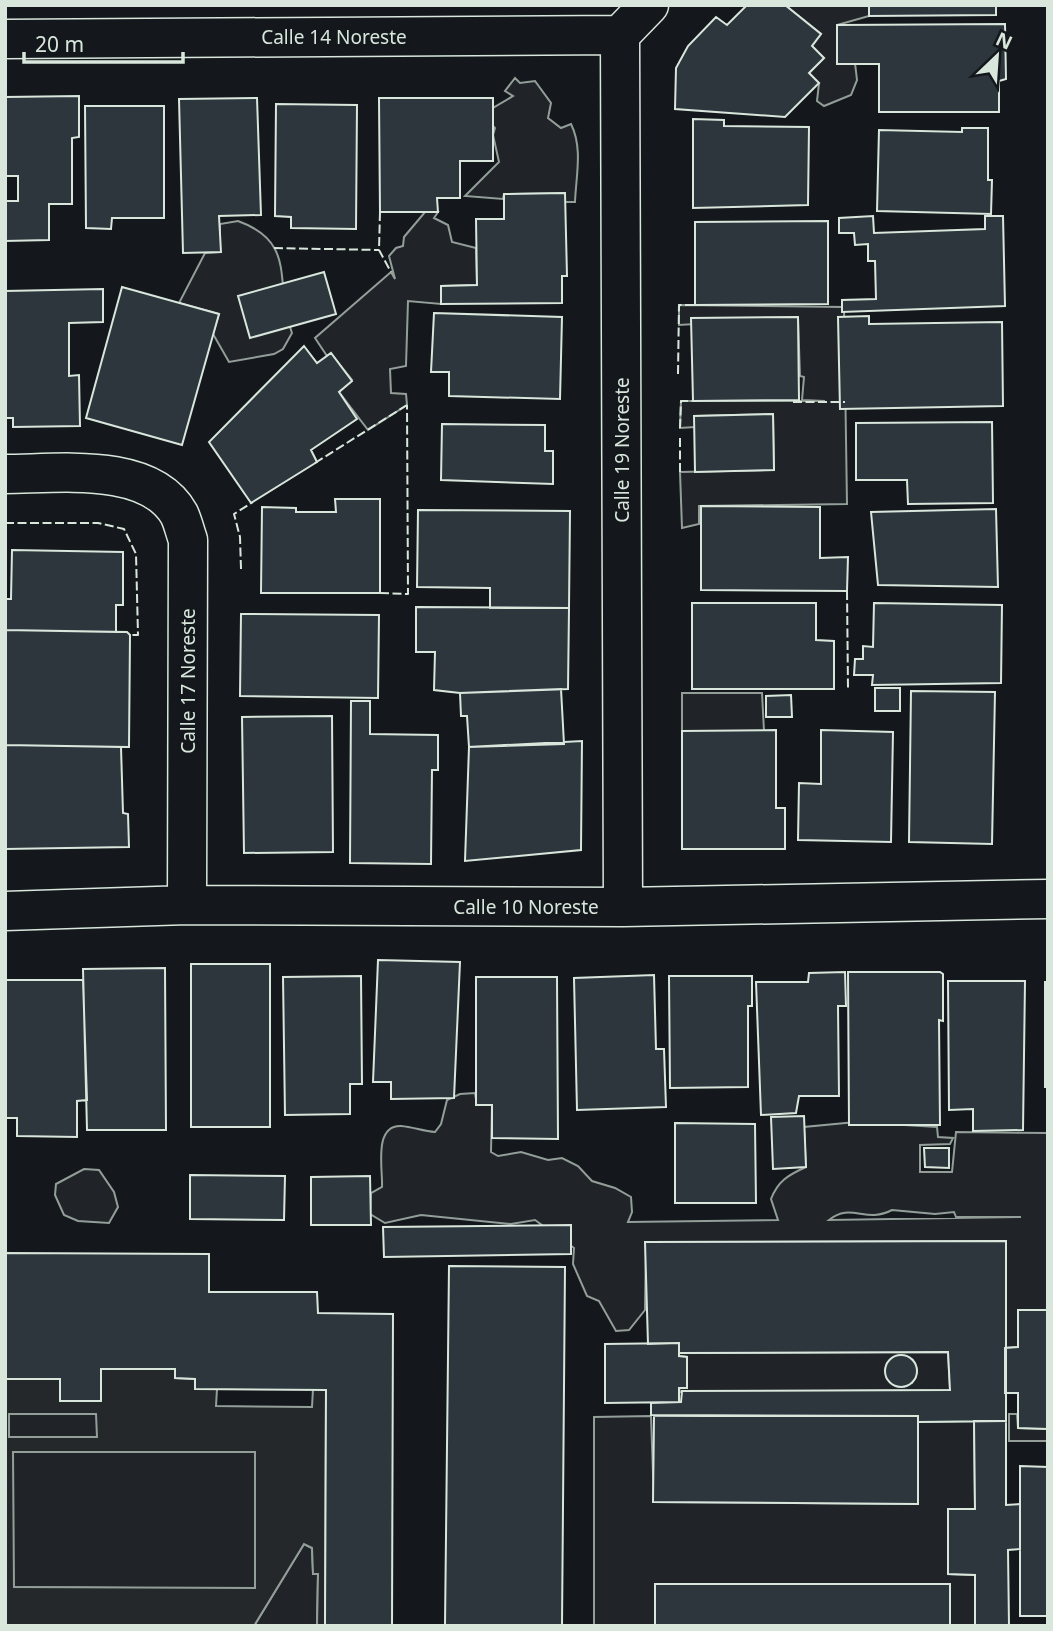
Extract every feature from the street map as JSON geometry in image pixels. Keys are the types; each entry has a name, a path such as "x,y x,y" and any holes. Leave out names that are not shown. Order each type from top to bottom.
{"street":[{"path":"620,34 649,5"},
{"name":"Calle 14 Noreste","path":"5,38 620,34"},
{"name":"Calle 19 Noreste","path":"620,34 624,907"},
{"name":"Calle 17 Noreste","path":"5,474 107,474 137,481 166,498 179,514 188,540 187,905"},
{"name":"Calle 10 Noreste","path":"5,911 187,905 624,907 1048,900"}],"shaded area":[{"path":"785,5 869,5 869,16 837,25 837,63 855,63 857,80 851,95 824,106 817,101 819,83 809,73 824,58 812,46 821,34"},
{"path":"515,78 520,83 535,81 551,103 548,118 561,128 571,124 578,152 575,202 565,202 565,193 504,194 503,199 465,196 499,162 493,135 495,128 489,122 493,108 513,96 505,91"},
{"path":"425,212 438,212 434,218 448,225 452,242 476,248 477,285 442,286 441,304 408,301 406,366 390,369 391,393 406,394 407,405 368,430 339,392 352,380 331,354 327,356 315,338 391,272 395,279 389,256 396,248 403,246 404,237"},
{"path":"238,221 257,230 270,241 277,253 292,333 283,349 274,354 229,362 213,334 219,314 179,303 205,253 220,252 220,224"},
{"path":"679,305 844,307 847,504 699,506 699,524 682,528 680,472 774,470 773,414 695,416 695,427 680,428 681,401 825,401 802,400 804,377 800,376 798,318 679,325"},
{"path":"682,693 762,693 764,731 682,731"},
{"path":"475,1093 477,1105 492,1105 491,1152 498,1156 521,1152 548,1160 562,1158 578,1166 592,1181 615,1188 631,1197 632,1212 628,1222 778,1220 771,1199 774,1193 784,1179 806,1167 804,1127 856,1122 937,1127 938,1137 953,1138 950,1144 920,1145 920,1172 952,1172 956,1132 1048,1133 1048,1310 1019,1310 1018,1347 1005,1348 1006,1241 646,1242 645,1310 629,1330 616,1331 599,1301 587,1296 573,1264 574,1248 535,1220 511,1224 421,1215 385,1223 370,1214 371,1193 382,1187 381,1150 386,1133 401,1126 435,1132 441,1124 447,1100 460,1094","holes":["892,1210 935,1214 954,1212 956,1217 1021,1217 829,1220 844,1213 874,1215"]},
{"path":"84,1169 99,1170 114,1192 118,1207 109,1223 78,1221 64,1215 55,1195 56,1184"},
{"path":"948,1352 950,1390 680,1392 679,1388 687,1388 687,1357 679,1356 679,1353","holes":["906,1356 913,1360 917,1372 912,1383 898,1386 887,1377 886,1366 892,1358"]},
{"path":"101,1369 175,1369 175,1378 195,1379 195,1389 217,1389 216,1406 312,1407 313,1389 326,1390 325,1626 317,1626 318,1574 313,1574 312,1548 304,1544 254,1626 5,1626 5,1379 60,1379 60,1401 100,1401","holes":["9,1414 96,1414 97,1437 9,1437","13,1452 255,1452 255,1588 14,1587"]},
{"path":"8,1414 97,1414 97,1438 8,1437"},
{"path":"1009,1414 1017,1414 1018,1428 1048,1429 1048,1441 1009,1441"},
{"path":"651,1416 654,1502 917,1504 918,1422 974,1421 975,1509 948,1509 948,1574 975,1575 975,1626 950,1626 950,1584 656,1584 655,1626 594,1626 594,1417"},
{"path":"13,1451 256,1452 255,1589 13,1587"},
{"path":"304,1544 312,1548 313,1573 318,1573 317,1626 254,1626"}],"building":[{"path":"747,5 785,5 821,34 812,46 824,58 809,73 819,83 785,117 675,109 676,68 688,46 716,17 727,25"},
{"path":"869,5 996,5 996,15 869,16"},
{"path":"1005,24 1006,79 999,81 999,112 879,112 879,64 837,64 837,25"},
{"path":"79,96 79,137 72,138 72,204 49,204 49,240 5,241 5,201 18,201 18,176 5,176 5,97"},
{"path":"257,98 261,215 219,216 221,252 183,253 179,99"},
{"path":"379,98 493,98 493,161 460,161 460,198 437,198 438,212 380,212"},
{"path":"276,104 357,105 356,229 291,228 291,217 275,216"},
{"path":"85,106 164,106 164,218 112,218 111,229 86,228"},
{"path":"693,119 724,120 724,126 809,127 808,205 693,208"},
{"path":"962,128 988,128 988,180 992,180 991,214 877,211 879,130 962,132"},
{"path":"565,193 567,276 562,276 562,303 441,304 441,286 477,285 476,219 504,219 504,194"},
{"path":"873,216 874,233 985,229 985,216 1003,216 1005,306 842,312 842,300 876,299 875,261 868,261 868,244 855,245 854,233 839,233 839,218"},
{"path":"828,221 828,304 695,305 695,222"},
{"path":"324,272 336,314 250,338 238,296"},
{"path":"122,287 219,314 182,445 86,418"},
{"path":"103,289 103,322 69,323 69,376 79,375 80,426 13,427 13,418 5,418 5,291"},
{"path":"434,313 562,317 560,399 449,396 449,372 431,372"},
{"path":"869,316 869,324 1002,322 1003,406 840,409 838,317"},
{"path":"798,317 799,400 693,401 691,318"},
{"path":"304,346 317,363 331,353 352,381 339,392 357,419 311,450 317,462 251,503 209,442"},
{"path":"773,414 774,470 695,472 694,416"},
{"path":"992,422 993,503 908,504 907,480 856,480 856,423"},
{"path":"442,424 545,425 545,451 553,451 553,484 441,480"},
{"path":"335,499 380,499 380,593 261,593 262,507 296,508 296,512 336,512"},
{"path":"701,506 820,507 820,558 848,557 847,591 701,590"},
{"path":"996,509 998,587 878,585 871,512"},
{"path":"418,510 570,511 569,608 490,608 490,588 417,587"},
{"path":"12,550 123,552 123,605 116,605 116,632 5,630 5,599 11,599"},
{"path":"692,603 816,603 816,640 834,641 834,689 692,689"},
{"path":"874,603 1002,605 1001,683 872,685 873,675 854,675 855,659 863,659 863,646 873,647"},
{"path":"416,607 569,608 568,689 460,693 434,690 435,652 416,652"},
{"path":"241,614 379,615 378,698 240,696"},
{"path":"5,630 127,632 130,635 129,747 5,745"},
{"path":"875,688 900,688 900,711 875,711"},
{"path":"561,689 564,744 469,747 467,716 461,716 460,693"},
{"path":"911,691 995,692 992,844 909,842"},
{"path":"791,695 792,717 766,717 766,696"},
{"path":"351,701 370,701 370,734 438,735 438,770 432,770 431,864 350,863"},
{"path":"332,716 333,852 244,853 242,717"},
{"path":"776,730 776,808 785,808 785,849 682,849 682,731"},
{"path":"821,730 893,732 891,842 798,840 799,783 821,784"},
{"path":"582,741 581,850 465,861 469,747"},
{"path":"5,745 121,747 123,813 128,814 129,847 5,849"},
{"path":"378,960 460,962 454,1098 391,1099 391,1082 373,1082"},
{"path":"191,964 270,964 270,1127 191,1127"},
{"path":"165,968 166,1130 87,1130 83,969"},
{"path":"845,972 846,1006 838,1006 839,1096 799,1096 796,1113 761,1115 756,982 808,982 809,973"},
{"path":"848,972 943,974 943,1021 939,1020 940,1125 849,1125"},
{"path":"654,975 656,1049 664,1049 666,1107 577,1110 574,978"},
{"path":"361,976 362,1084 350,1084 350,1114 285,1115 283,977"},
{"path":"669,976 752,976 752,1006 748,1006 748,1087 670,1088"},
{"path":"476,977 557,977 558,1139 492,1138 492,1105 476,1105"},
{"path":"5,980 83,980 87,1100 77,1101 77,1137 17,1136 17,1118 5,1118"},
{"path":"948,981 1025,981 1023,1130 973,1131 973,1109 949,1110"},
{"path":"1045,982 1048,982 1048,1087 1045,1087"},
{"path":"804,1116 806,1167 773,1169 771,1117"},
{"path":"675,1123 755,1124 756,1203 675,1203"},
{"path":"924,1148 949,1148 949,1168 925,1167"},
{"path":"190,1175 285,1176 284,1220 190,1219"},
{"path":"370,1176 371,1225 311,1225 311,1177"},
{"path":"571,1225 571,1254 384,1257 383,1227"},
{"path":"1006,1241 1006,1421 918,1422 918,1416 651,1415 651,1403 681,1402 682,1391 950,1390 948,1352 679,1353 679,1343 648,1344 645,1242"},
{"path":"5,1253 209,1254 209,1292 317,1292 318,1313 393,1314 392,1626 325,1626 326,1390 195,1389 195,1379 175,1378 175,1369 101,1369 101,1401 60,1401 60,1379 5,1379"},
{"path":"449,1266 565,1267 562,1626 445,1626"},
{"path":"1018,1310 1048,1310 1048,1429 1018,1428 1018,1393 1005,1393 1005,1348 1018,1347"},
{"path":"679,1343 679,1356 687,1357 687,1388 679,1388 679,1402 605,1403 605,1344"},
{"path":"901,1355 912,1360 917,1371 912,1382 901,1387 890,1382 885,1371 890,1360"},
{"path":"654,1416 918,1416 918,1504 653,1502"},
{"path":"974,1421 1006,1421 1006,1505 1020,1504 1020,1549 1008,1550 1009,1626 975,1626 975,1575 948,1574 948,1509 975,1509"},
{"path":"1020,1466 1048,1467 1048,1616 1020,1616"},
{"path":"655,1584 950,1584 950,1626 655,1626"}],"fence":[{"path":"380,212 379,250 391,272"},
{"path":"274,248 379,250"},
{"path":"678,374 679,305 695,305"},
{"path":"680,428 681,401 698,401"},
{"path":"793,402 845,402"},
{"path":"315,463 407,405"},
{"path":"380,593 408,594 407,405"},
{"path":"680,438 680,472"},
{"path":"241,569 240,537 234,514 253,502"},
{"path":"5,523 98,523 124,529 136,554 138,635 130,635"},
{"path":"847,591 848,688"}]}
